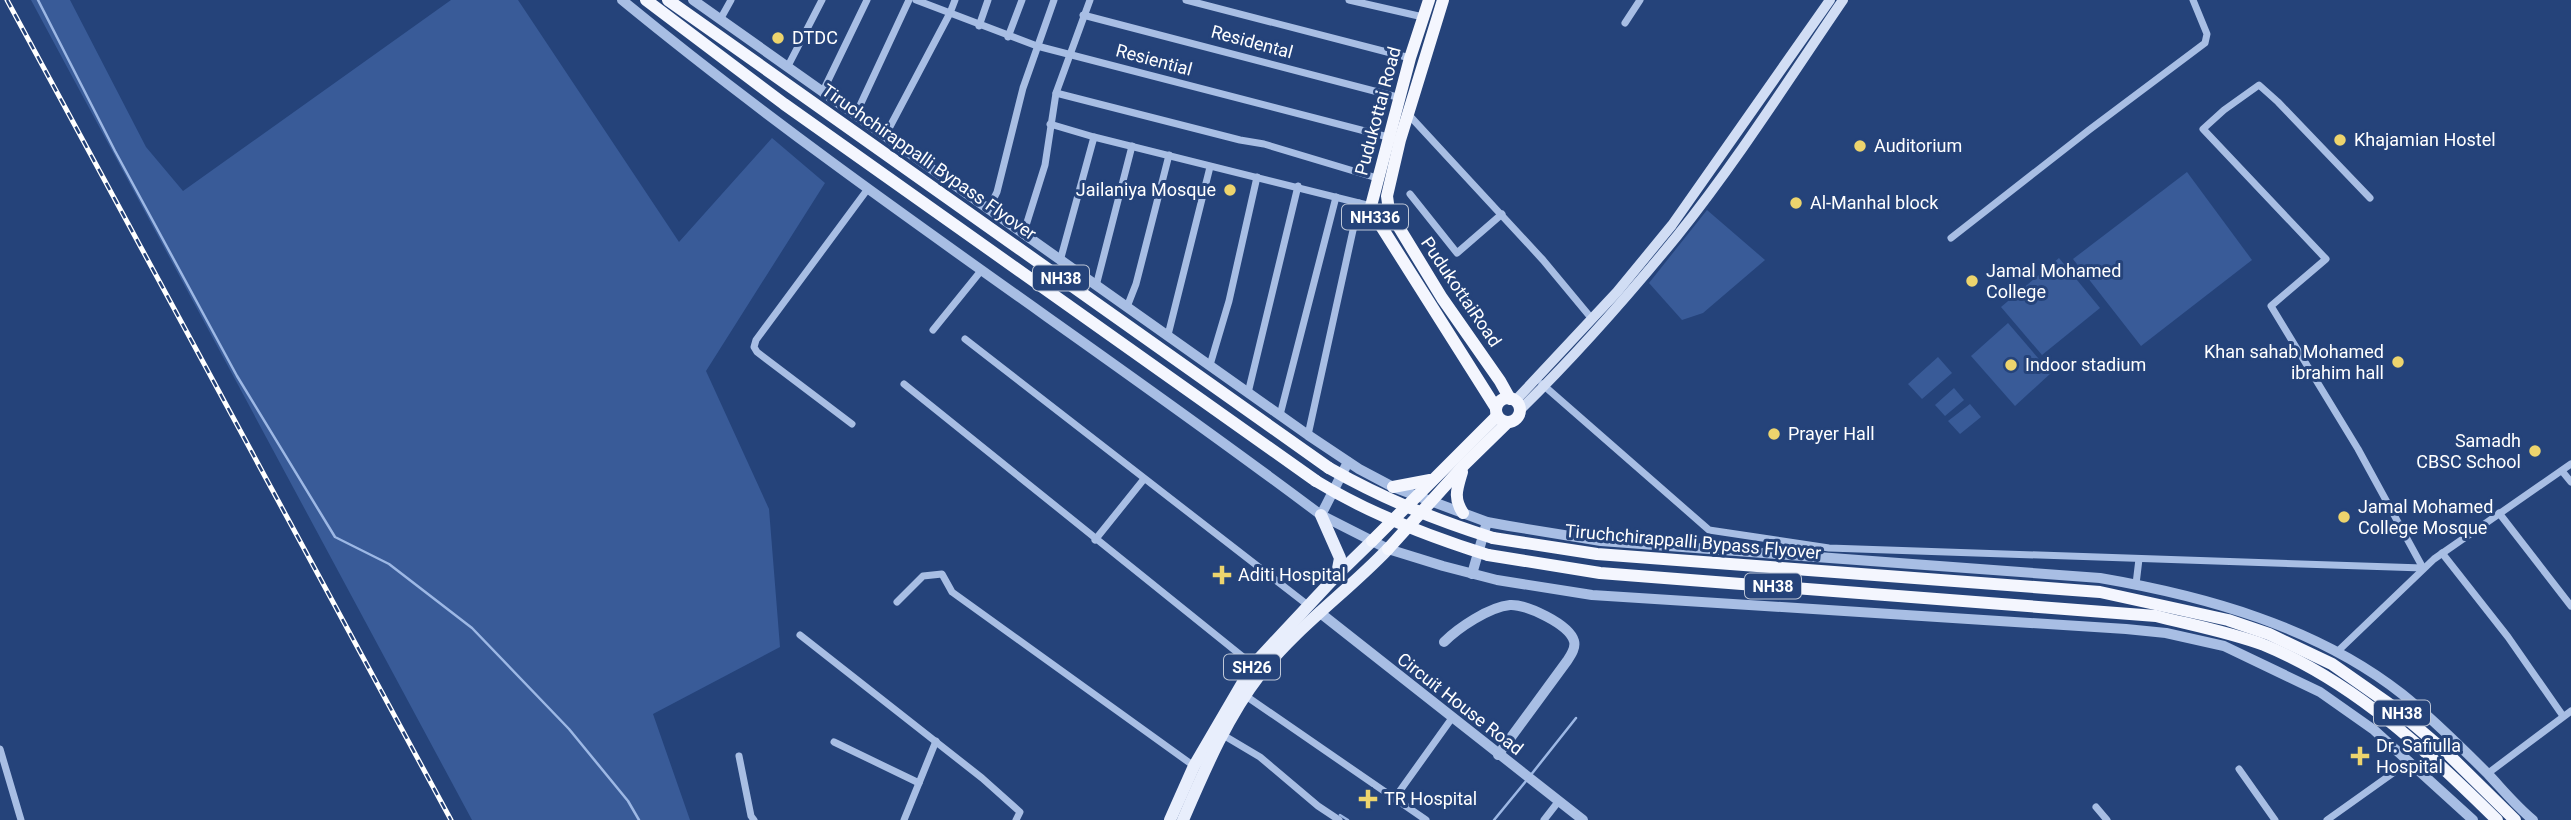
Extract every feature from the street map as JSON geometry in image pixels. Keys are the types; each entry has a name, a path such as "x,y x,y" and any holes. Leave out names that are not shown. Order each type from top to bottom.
{"highway":[{"name":"Tiruchchirappalli Bypass Flyover","path":"646,0 784,104 1316,481 1370,511 1434,538 1488,555 1600,573 2144,614 2228,627"},
{"name":"Tiruchchirappalli Bypass Flyover","path":"668,0 1329,468 1377,495 1442,522 1493,538 1597,554 2100,592 2228,627 2332,664 2392,706 2446,752 2515,820"},
{"name":"Pudukottai Road","path":"1365,204 1377,178 1388,137 1407,104 1410,58 1429,0"},
{"name":"PudukottaiRoad","path":"1443,0 1407,104 1387,196 1389,211 1442,298 1515,403"},
{"name":"NH336","path":"1365,204 1500,415"},
{"path":"1388,549 1464,465 1500,415 1502,400 1515,403 1515,420 1500,415"},
{"path":"1371,541 1433,479 1480,442"},
{"path":"1463,513 1455,492 1464,465"},
{"path":"1393,487 1433,479"},
{"name":"NH38","path":"2266,640 2327,676 2385,716 2497,820"}],"main road":[{"path":"1819,25 1830,0"},
{"path":"1515,403 1541,383 1620,295 1819,25 1843,0"},
{"path":"1541,383 1592,319 1620,295"},
{"path":"1321,515 1340,558 1336,575"},
{"name":"SH26","path":"1170,820 1194,766 1242,692 1262,672 1313,609 1336,575 1371,541"},
{"name":"SH26","path":"1183,820 1253,665 1313,609 1366,571 1388,549"}],"street":[{"path":"622,0 709,72 981,272 1321,515 1388,549 1472,574 1592,595 2166,633 2273,623 2337,652 2402,694 2533,820"},
{"path":"692,0 1308,435 1348,462 1393,487 1488,522 1601,541 2100,578 2136,584 2228,627 2374,730 2473,820"},
{"path":"721,19 731,0"},
{"path":"788,66 822,0"},
{"path":"823,91 867,0"},
{"path":"856,114 909,0"},
{"name":"Resiential","path":"920,0 979,26 1037,46 1388,137"},
{"path":"885,136 955,0"},
{"path":"979,26 988,0"},
{"path":"1008,37 1022,0"},
{"path":"988,210 997,192 1023,88 1054,0"},
{"path":"1023,235 1045,165 1056,93 1090,0"},
{"path":"1186,0 1410,58"},
{"path":"1349,0 1423,17"},
{"path":"1625,23 1640,0"},
{"path":"1951,238 2206,43 2207,34 2193,0"},
{"name":"Residental","path":"1083,15 1407,104"},
{"path":"2370,198 2259,85 2203,129 2326,259 2271,306 2358,449 2423,568"},
{"path":"1056,93 1202,131 1264,144 1377,178"},
{"path":"1407,104 1592,319"},
{"path":"1050,124 1210,167 1365,204 1308,435"},
{"path":"1060,261 1094,137"},
{"path":"1097,286 1132,146"},
{"path":"1127,307 1136,284 1169,155"},
{"path":"1168,335 1210,167"},
{"path":"1210,365 1257,177"},
{"path":"1248,393 1298,186"},
{"path":"852,424 754,347 756,340 786,298 867,190"},
{"path":"1409,194 1457,253 1502,214"},
{"path":"1280,415 1336,197"},
{"path":"933,330 981,272"},
{"path":"965,339 1313,609"},
{"path":"1541,383 1709,530 1829,548 2423,568"},
{"path":"904,384 1253,665"},
{"path":"1321,515 1348,462"},
{"path":"2337,652 2423,568 2571,464"},
{"path":"2562,471 2571,482"},
{"path":"1095,540 1144,479"},
{"path":"2499,513 2571,606"},
{"path":"1472,574 1488,522"},
{"path":"2442,553 2508,637 2563,716"},
{"path":"2136,584 2139,559"},
{"path":"897,602 923,576 942,574 952,592 1194,766"},
{"path":"1444,642 1457,629 1500,607 1513,605 1544,614 1571,635 1574,641 1574,649 1567,660 1498,755"},
{"name":"Circuit House Road","path":"1313,609 1583,820"},
{"path":"800,635 936,741 1020,812 1016,820"},
{"path":"1242,692 1426,820"},
{"path":"2487,774 2571,711"},
{"path":"1394,799 1452,718"},
{"path":"1223,735 1260,757 1335,818"},
{"path":"904,820 936,741"},
{"path":"834,743 919,783"},
{"path":"0,749 21,820"},
{"path":"739,756 754,820"},
{"path":"2328,820 2410,761"},
{"path":"2239,769 2275,820"},
{"path":"1544,820 1558,802"},
{"path":"2096,807 2107,820"}],"shaded area":[{"path":"31,0 70,0 146,147 183,191 451,0 518,0 679,242 772,138 825,183 706,371 769,509 780,647 653,714 690,820 472,820"},
{"path":"2187,172 2252,260 2141,346 2073,259"},
{"path":"1707,210 1765,260 1703,313 1682,320 1649,283"},
{"path":"2059,258 2100,308 2042,355 2001,307"},
{"name":"Indoor stadium","path":"2008,323 2051,373 2015,406 1971,356"},
{"path":"1938,357 1952,373 1922,399 1908,384"},
{"path":"1954,388 1964,400 1945,416 1935,405"},
{"path":"1970,404 1981,417 1960,434 1948,421"}],"waterway":[{"path":"38,0 115,151 237,376 335,537 389,564 472,628 569,729 628,801 639,820"},
{"path":"1530,776 1576,718"},
{"path":"1494,820 1526,781"},
{"path":"1340,815 1348,820"}],"railway":[{"path":"7,0 451,820"}],"place":[{"name":"DTDC","path":"778,38"},
{"name":"Khajamian Hostel","path":"2340,140"},
{"name":"Auditorium","path":"1860,146"},
{"name":"Jailaniya Mosque","path":"1230,190"},
{"name":"Al-Manhal block","path":"1796,203"},
{"name":"Jamal Mohamed College","path":"1972,281"},
{"name":"Khan sahab Mohamed ibrahim hall","path":"2398,362"},
{"name":"Indoor stadium","path":"2011,365"},
{"name":"Prayer Hall","path":"1774,434"},
{"name":"Samadh CBSC School","path":"2535,451"},
{"name":"Jamal Mohamed College Mosque","path":"2344,517"},
{"name":"Aditi Hospital","path":"1222,575"},
{"name":"Dr. Safiulla Hospital","path":"2360,756"},
{"name":"TR Hospital","path":"1368,799"}]}
